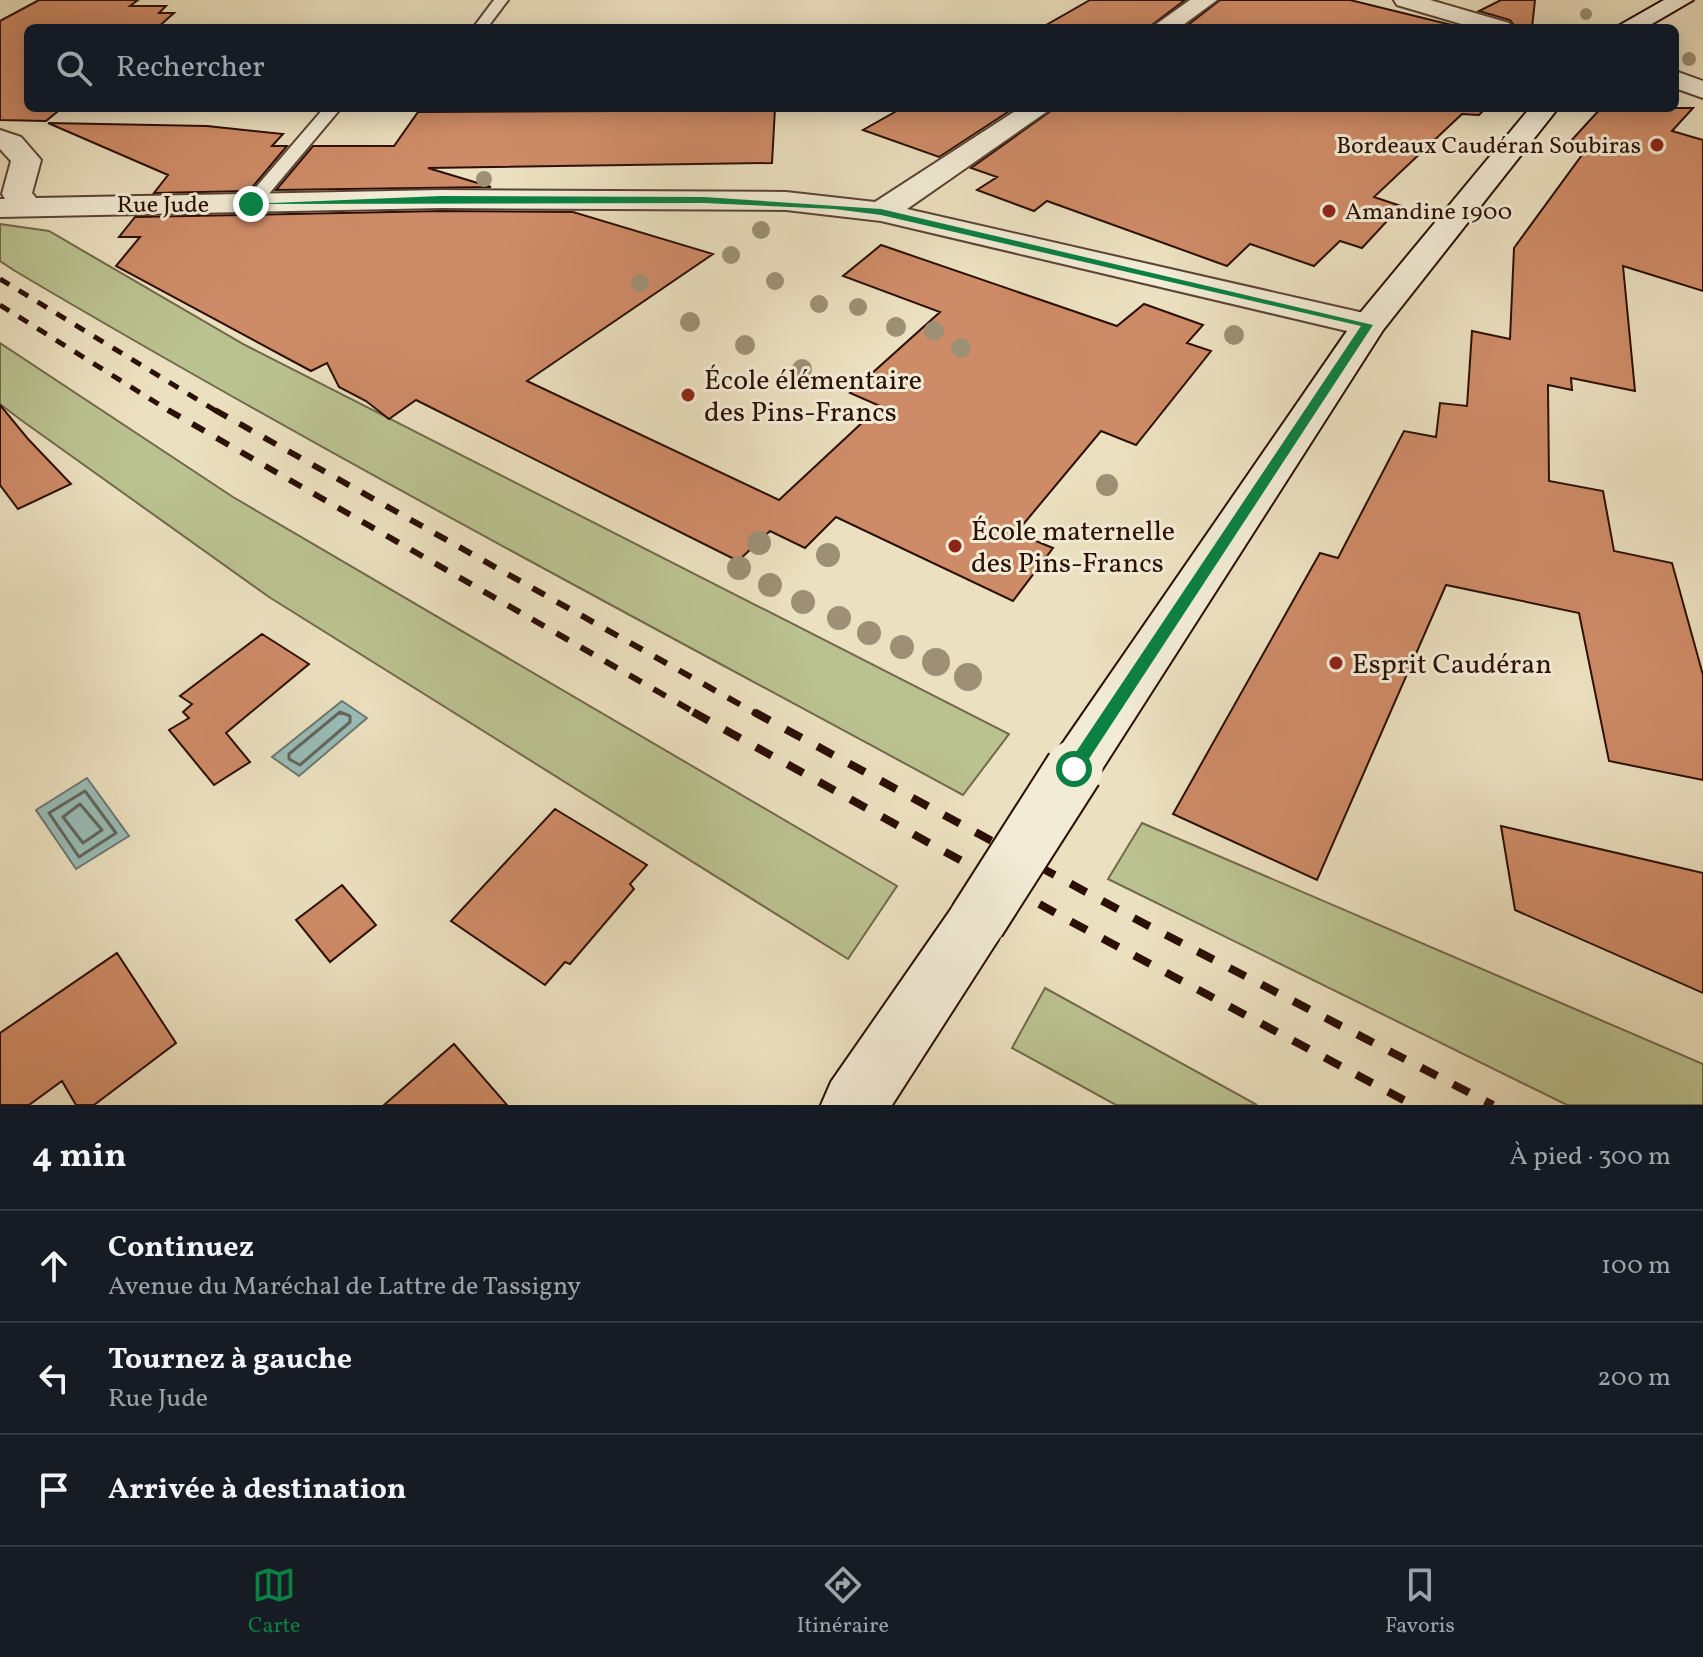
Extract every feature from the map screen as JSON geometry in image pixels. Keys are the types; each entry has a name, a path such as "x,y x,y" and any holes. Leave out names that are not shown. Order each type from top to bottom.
{"street":[{"path":"1169,24 1206,0"},
{"path":"1405,0 1487,24"},
{"path":"1635,24 1682,0"},
{"path":"1679,81 1703,90"},
{"path":"881,212 1032,112"},
{"path":"854,1105 1368,325 1541,112"},
{"path":"0,138 11,143 26,160 13,206"},
{"name":"Rue Jude","path":"13,206 441,199 786,201 881,212 1368,325"}],"lane":[{"path":"483,24 501,0"},
{"path":"251,204 330,112"}],"green space":[{"path":"0,224 49,231 245,345 1009,734 963,795 368,472 15,271 0,261"},
{"path":"0,343 233,497 897,886 848,959 269,597 21,420 0,404"},
{"path":"1142,823 1703,1064 1703,1105 1567,1105 1108,879"},
{"path":"1045,988 1257,1105 1116,1105 1012,1048"}],"water":[{"path":"342,701 367,718 299,776 272,757"},
{"path":"87,778 129,836 76,869 36,810"}],"building":[{"path":"39,0 138,0 130,6 166,6 159,13 174,13 162,24 24,24 24,112 57,112 46,121 0,120 0,21"},
{"path":"1090,0 1185,0 1153,24 1048,24"},
{"path":"1220,0 1350,0 1448,24 1189,24"},
{"path":"1501,0 1535,0 1532,24 1513,24 1510,20 1479,11"},
{"path":"1679,108 1693,108 1672,131 1703,140 1703,291 1623,266 1635,391 1571,378 1572,390 1548,385 1549,481 1603,491 1614,551 1672,563 1703,675 1703,780 1609,761 1579,613 1446,585 1317,880 1173,814 1320,553 1338,558 1404,431 1436,437 1440,403 1467,406 1472,331 1510,339 1514,248 1587,148 1569,143 1597,112 1679,112"},
{"path":"418,112 775,112 772,163 428,168 491,187 276,190 313,146 394,146"},
{"path":"895,112 1008,112 939,157 863,130"},
{"path":"1049,112 1482,112 1479,115 1462,114 1374,197 1401,206 1362,248 1340,241 1314,266 1250,244 1227,266 1047,201 1034,211 977,190 997,177 971,168"},
{"path":"48,123 207,126 283,134 272,146 287,146 249,191 154,193 168,175"},
{"path":"441,211 573,212 713,254 527,381 779,500 880,406 850,393 940,312 843,276 881,245 1117,326 1144,304 1203,325 1187,343 1211,351 1136,445 1101,431 1016,533 1053,548 1013,601 836,517 805,548 770,531 738,561 416,400 389,419 366,401 339,387 327,363 311,371 116,266 140,237 119,237 135,217"},
{"path":"0,405 71,484 18,509 0,485"},
{"path":"262,634 309,664 226,733 250,762 214,785 169,730 189,718 183,712 192,704 180,696"},
{"path":"555,809 647,865 630,884 634,889 570,964 565,962 545,985 451,921"},
{"path":"1501,826 1703,873 1703,993 1515,910"},
{"path":"342,885 376,925 330,962 296,920"},
{"path":"117,953 176,1043 94,1105 76,1105 62,1081 29,1105 0,1105 0,1033"},
{"path":"454,1044 507,1105 384,1105"}],"railway":[{"path":"0,279 218,412"},
{"path":"0,305 171,412"},
{"path":"168,410 697,714"},
{"path":"215,410 757,714"},
{"path":"693,712 1070,921 1413,1105"},
{"path":"754,712 1145,924 1493,1105"}],"place":[{"name":"Bordeaux Caudéran Soubiras","path":"1657,145"},
{"name":"Amandine 1900","path":"1329,211"},
{"name":"École élémentaire des Pins-Francs","path":"688,395"},
{"name":"École maternelle des Pins-Francs","path":"955,546"},
{"name":"Esprit Caudéran","path":"1336,663"}],"route":[{"path":"251,204 441,199 786,201 834,206 881,212 1368,325 1074,769"}]}
